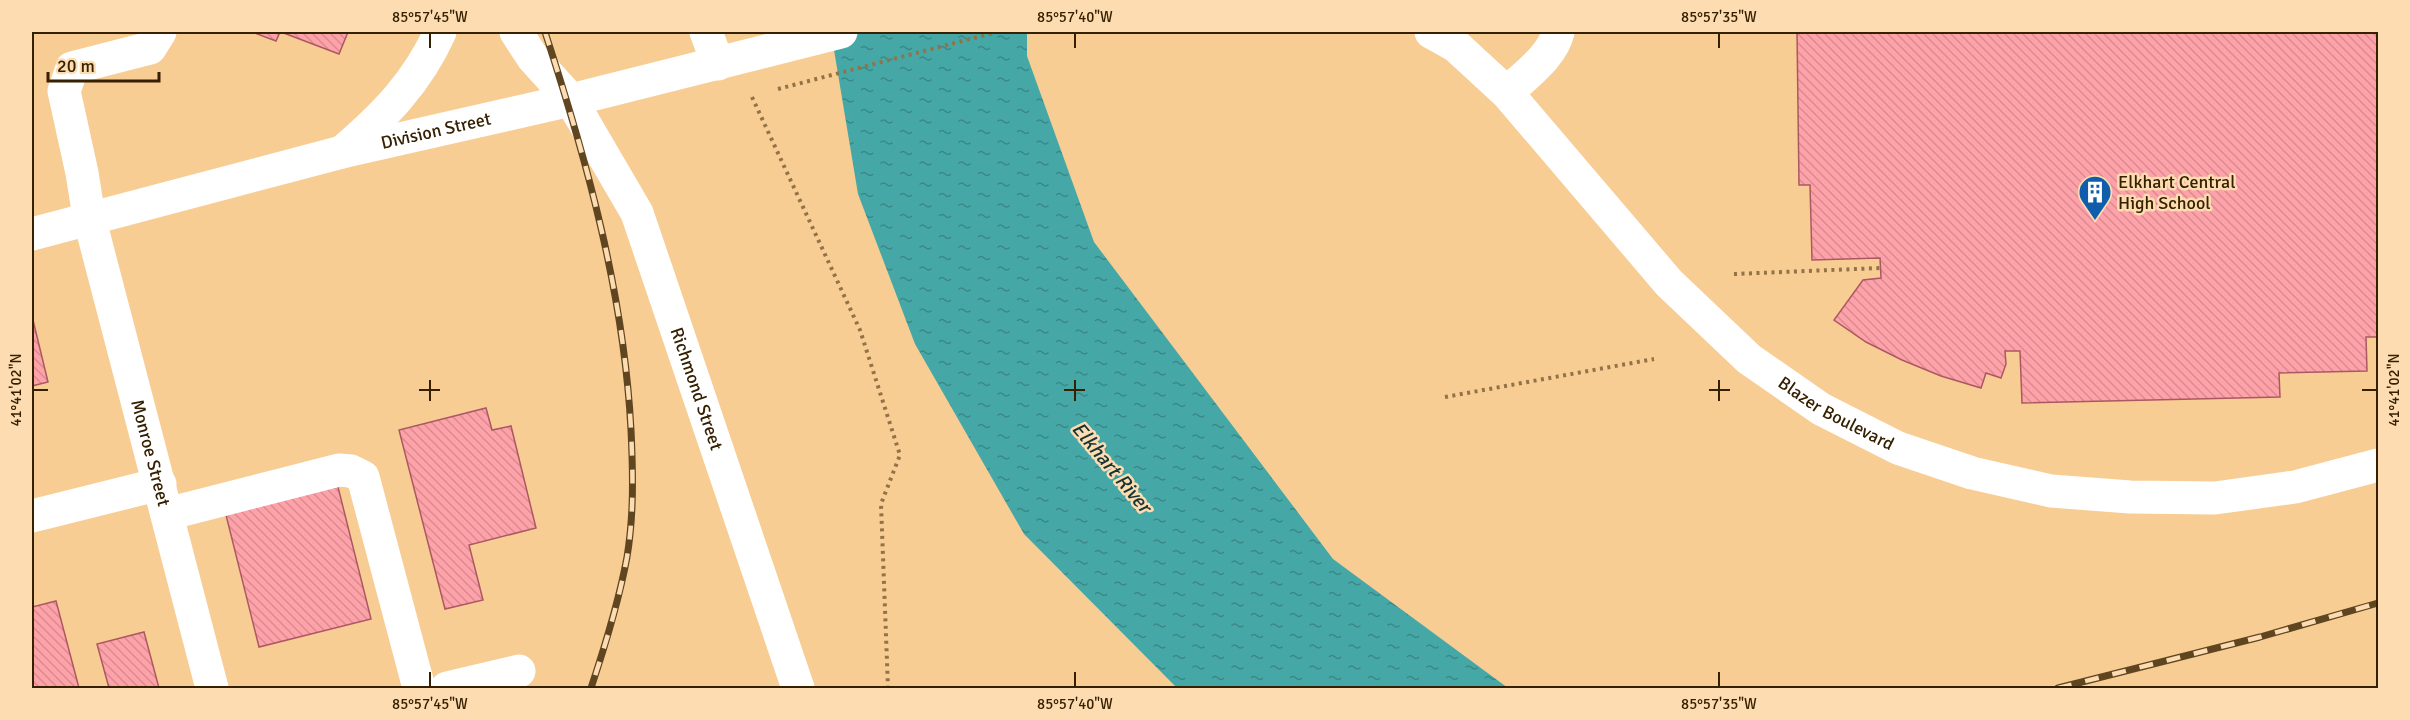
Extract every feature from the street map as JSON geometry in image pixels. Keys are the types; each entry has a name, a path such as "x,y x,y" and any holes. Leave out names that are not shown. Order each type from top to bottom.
{"street":[{"name":"Monroe Street","path":"160,32 150,48 72,68 64,91 89,217 212,688"},
{"path":"342,152 380,120 412,82 440,32"},
{"name":"Richmond Street","path":"516,32 533,58 571,100 637,213 798,688"},
{"path":"706,32 718,64"},
{"name":"Division Street","path":"32,234 89,217 342,152 571,100 841,32"},
{"name":"Blazer Boulevard","path":"1431,32 1456,46 1507,93 1669,283 1749,359 1821,409 1898,448 1972,473 2051,490 2130,497 2216,498 2295,487 2379,465"},
{"path":"1507,93 1544,57 1556,40 1558,32"},
{"path":"32,516 163,499 339,470 351,471 363,477 419,688"},
{"path":"447,688 519,671"}],"path":[{"path":"777,89 997,32"},
{"path":"752,97 860,330 900,455 881,504 888,688"},
{"path":"1734,274 1880,268"},
{"path":"1445,397 1654,359"}],"water":[{"name":"Elkhart River","path":"831,32 1027,32 1027,56 1094,242 1333,559 1508,688 1177,688 1024,534 915,344 858,194"}],"building":[{"path":"252,32 280,32 276,41"},
{"path":"281,32 348,32 339,54"},
{"name":"Elkhart Central High School","path":"1797,32 2378,32 2378,337 2366,337 2367,371 2279,373 2280,397 2022,403 2020,351 2005,351 2006,364 2001,378 1986,373 1981,388 1941,376 1866,342 1834,320 1863,280 1881,278 1880,258 1812,260 1810,185 1799,185"},
{"path":"32,316 48,382 32,386"},
{"path":"486,408 492,430 511,426 536,528 469,545 483,600 445,609 399,430"},
{"path":"336,479 371,619 259,647 224,507"},
{"path":"56,601 79,688 32,688 32,607"},
{"path":"144,632 159,688 109,688 97,644"}],"railway":[{"path":"545,32 589,179 612,278 621,329 631,430 632,494 627,557 611,623 591,688"},
{"path":"2058,688 2260,637 2378,603"}],"place":[{"name":"Elkhart Central High School","path":"2095,221"}]}
